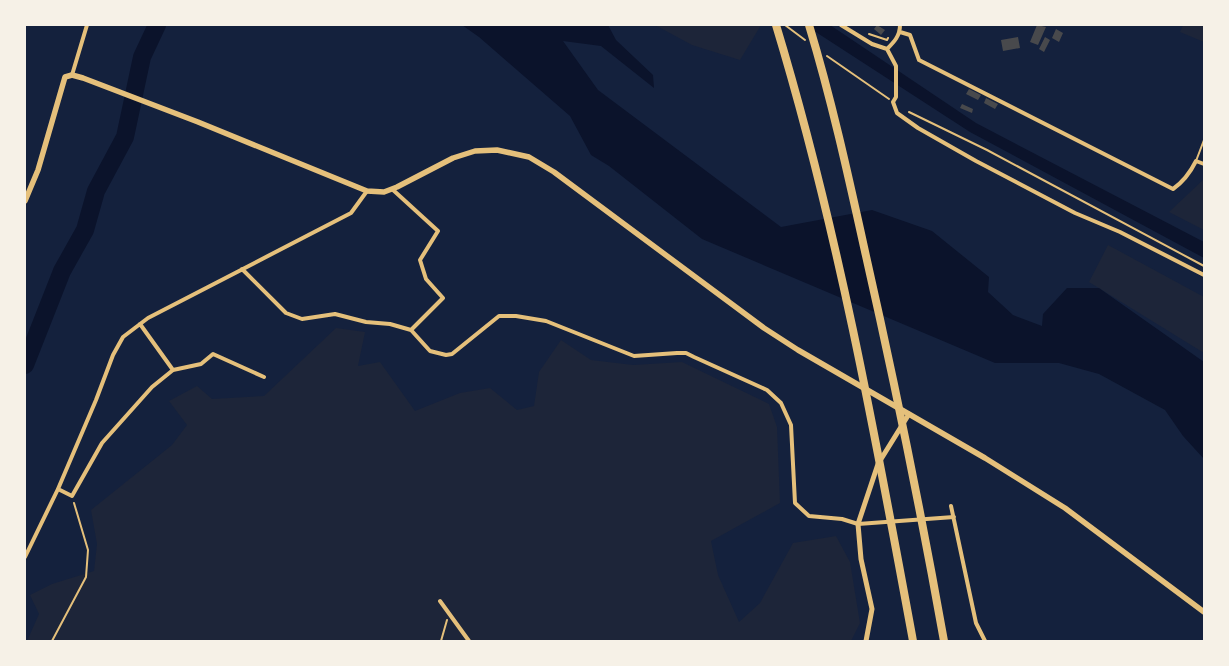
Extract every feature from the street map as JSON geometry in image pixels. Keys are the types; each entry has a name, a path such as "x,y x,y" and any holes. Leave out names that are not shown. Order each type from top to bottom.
{"highway":[{"path":"776,25 804,126 847,308 886,493 913,641"},
{"path":"809,25 834,119 876,301 915,485 944,641"}],"main road":[{"path":"25,201 38,170 65,77 72,75 198,122 367,191 384,192 453,158 475,151 497,150 529,158 554,172 764,328 798,350 986,458 1065,508 1204,612"}],"street":[{"path":"72,75 87,25"},
{"path":"841,25 857,33 872,44 887,50 896,66 896,97 893,102 897,114 976,161 1075,213 1120,232 1204,275"},
{"path":"887,50 900,32 900,25"},
{"path":"900,32 910,34 919,60 1173,189 1191,171 1196,162 1204,164"},
{"path":"392,189 438,231 420,260 426,279 442,298 411,330"},
{"path":"25,557 58,488 113,355 124,336 140,324 350,213 367,191"},
{"path":"242,269 286,313 302,319 335,314 366,322 390,324 411,330 430,351 446,355 452,354 499,316 516,316 546,321 634,356 686,354 767,390 781,403 791,425 795,503 809,516 842,519 858,524 954,517"},
{"path":"140,324 173,370"},
{"path":"58,488 72,496 102,443 152,387 173,370 201,364 213,354 264,377"},
{"path":"866,641 872,609 861,559 858,524 878,464 909,414"},
{"path":"951,506 976,624 985,641"},
{"path":"440,601 469,641"}],"lane":[{"path":"1196,162 1204,140"}],"path":[{"path":"785,25 809,42"},
{"path":"857,33 873,35 887,40 891,33 900,32"},
{"path":"825,54 893,102"},
{"path":"907,111 987,150 1204,266"},
{"path":"52,641 86,577 88,550 72,496"},
{"path":"441,641 449,613"}],"shaded area":[{"path":"462,25 608,25 616,40 653,75 654,88 601,46 563,41 598,90 781,227 872,210 932,231 989,277 988,292 1013,315 1042,326 1043,314 1067,288 1099,288 1204,362 1204,459 1183,436 1165,410 1099,374 1059,363 995,363 702,239 609,166 591,155 570,116 479,37"},
{"path":"655,25 761,25 740,60 692,45"},
{"path":"805,25 830,25 976,123 1204,242 1204,258 970,132"},
{"path":"1183,25 1204,25 1204,42 1180,32"},
{"path":"1204,179 1204,230 1169,212"},
{"path":"1108,245 1204,297 1204,353 1089,282"},
{"path":"336,328 365,332 358,366 380,362 415,411 460,393 490,388 517,410 534,406 539,372 561,340 591,360 633,365 682,362 769,404 777,427 780,503 711,541 718,575 739,622 760,603 793,543 836,536 850,562 860,623 851,641 27,641 39,614 30,595 52,584 94,571 97,544 91,510 172,445 187,425 169,401 197,386 212,399 264,396"}],"building":[{"path":"877,25 885,30 881,35 874,29"},
{"path":"1037,25 1046,27 1038,45 1030,42"},
{"path":"1056,29 1063,33 1059,42 1052,38"},
{"path":"1018,37 1020,48 1003,51 1001,40"},
{"path":"1045,37 1050,40 1044,52 1039,49"},
{"path":"969,89 981,95 978,100 966,94"},
{"path":"986,98 998,104 995,109 984,103"},
{"path":"962,104 973,109 972,113 960,108"}],"waterway":[{"path":"25,365 62,271 85,230 96,191 125,137 142,57 157,25"}]}
